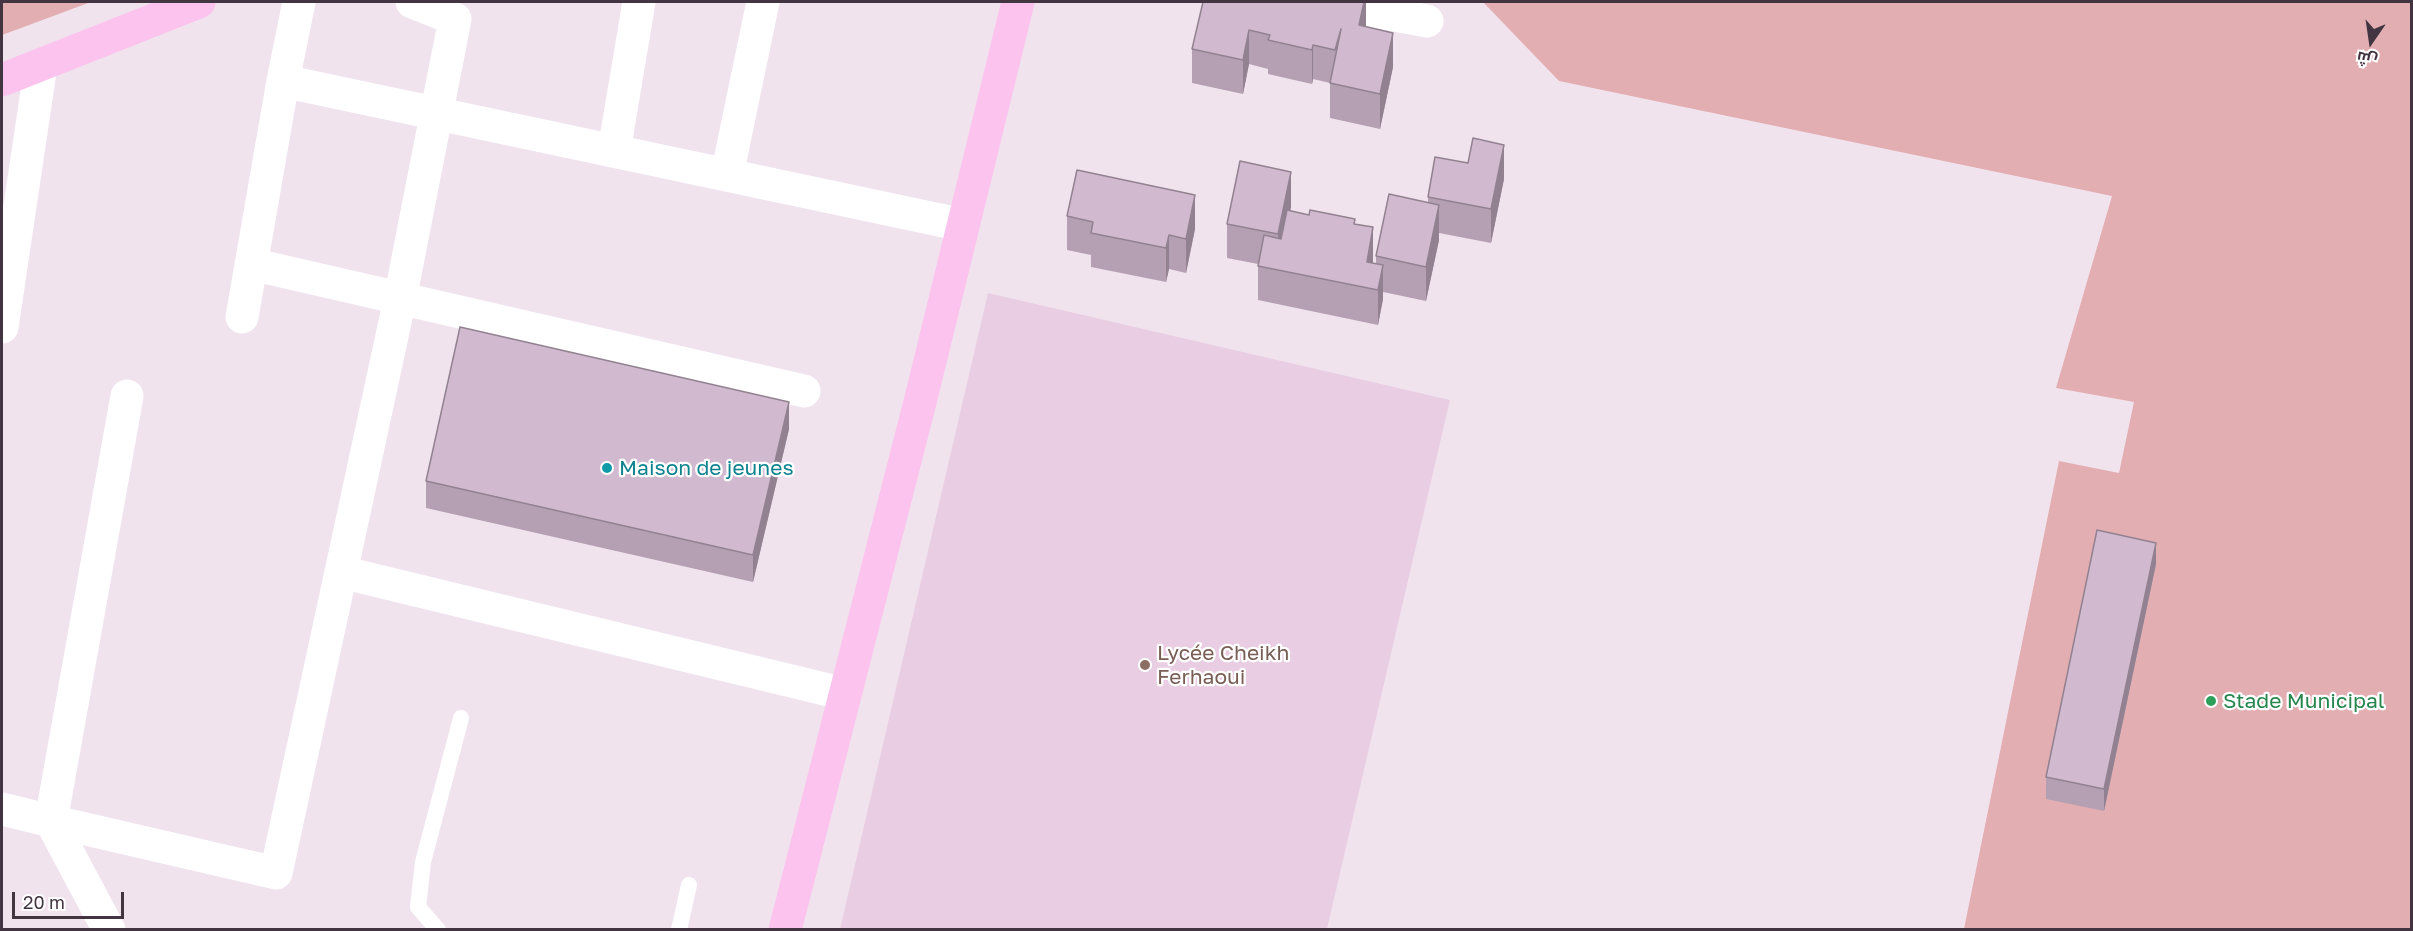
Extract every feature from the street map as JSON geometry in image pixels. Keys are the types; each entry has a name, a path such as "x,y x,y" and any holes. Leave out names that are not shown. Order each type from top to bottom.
{"street":[{"path":"2,80 199,2"},
{"path":"242,317 299,2"},
{"path":"2,809 276,873 400,298 455,19 412,2"},
{"path":"614,151 639,2"},
{"path":"727,175 763,2"},
{"path":"785,930 1018,2"},
{"path":"1325,2 1427,21"},
{"path":"2,327 41,65"},
{"path":"283,81 963,225"},
{"path":"251,264 804,391"},
{"path":"109,930 51,821 127,396"},
{"path":"341,572 845,694"}],"lane":[{"path":"438,930 418,907 423,862 460,718"},
{"path":"679,930 689,885"}],"shaded area":[{"path":"2,2 91,2 2,35"},
{"path":"1483,2 2411,2 2411,929 1964,929 2059,461 2119,473 2134,402 2056,388 2112,196 1559,81"},
{"name":"Lycée Cheikh Ferhaoui","path":"988,293 1450,400 1327,929 840,929"}],"building":[{"path":"1203,2 1364,2 1359,25 1393,33 1380,94 1330,83 1341,29 1335,50 1313,45 1312,50 1268,40 1270,35 1249,30 1243,60 1192,49"},
{"path":"1473,138 1504,145 1491,209 1428,197 1435,157 1468,163"},
{"path":"1240,161 1291,172 1278,234 1227,224"},
{"path":"1077,170 1195,195 1186,239 1169,235 1166,248 1091,233 1093,222 1067,216"},
{"path":"1389,194 1439,205 1426,267 1376,256"},
{"path":"1287,210 1309,215 1310,210 1355,219 1354,224 1373,227 1367,262 1383,265 1378,290 1258,266 1264,235 1281,239"},
{"name":"Maison de jeunes","path":"460,327 789,402 753,555 426,481"},
{"path":"2097,530 2156,543 2104,789 2046,777"}],"place":[{"name":"Maison de jeunes","path":"607,468"},
{"name":"Lycée Cheikh Ferhaoui","path":"1145,665"},
{"name":"Stade Municipal","path":"2211,701"}]}
